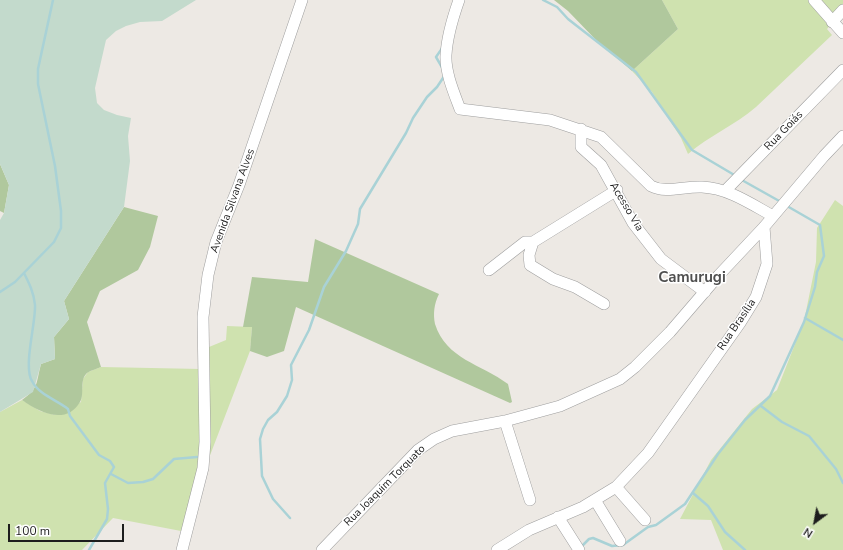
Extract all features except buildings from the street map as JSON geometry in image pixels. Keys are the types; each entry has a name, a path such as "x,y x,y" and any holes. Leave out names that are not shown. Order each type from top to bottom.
{"street":[{"name":"Avenida Silvana Alves","path":"182,550 203,468 205,442 203,317 208,275 216,242 239,185 302,0"},
{"path":"459,0 454,15 446,55 452,86 460,109 550,120 581,129 601,137 651,186 660,191 703,187 725,191 773,216"},
{"path":"814,0 843,33"},
{"path":"832,22 843,10"},
{"name":"Rua Goiás","path":"725,191 843,70"},
{"name":"Acesso Via","path":"581,129 581,147 601,166 616,190 633,223 661,259 705,292"},
{"path":"764,227 824,156 843,136"},
{"path":"489,270 525,242 534,242 616,190"},
{"name":"Rua Joaquim Torquato","path":"322,550 418,450 434,439 452,431 505,421 560,406 620,379 635,367 670,332 764,227"},
{"name":"Rua Brasília","path":"497,550 529,530 595,500 616,488 648,453 740,323 756,297 768,264 764,227"},
{"path":"534,242 529,255 530,265 553,279 575,287 604,304"},
{"path":"505,421 530,500"},
{"path":"616,488 645,520"},
{"path":"595,500 620,541"},
{"path":"558,517 570,545 579,550"}],"green space":[{"path":"0,0 196,0 162,21 140,22 126,26 116,31 106,40 95,88 97,103 104,110 131,118 128,136 130,161 124,207 64,301 69,319 54,337 55,359 41,364 33,392 0,412 0,220 4,213 9,185 0,164"},
{"path":"554,0 662,0 678,29 632,71 597,41 568,11"},
{"path":"662,0 843,0 843,11 827,29 832,35 756,107 688,154 681,138 652,92 632,71 678,29"},
{"path":"0,164 9,185 4,213 0,211"},
{"path":"835,200 843,206 843,550 723,550 711,520 680,519 711,460 752,409 777,390 804,321 816,262 817,228"},
{"path":"124,207 158,216 150,247 138,270 100,291 87,322 101,367 87,373 83,379 80,402 67,414 52,414 36,409 22,400 36,385 41,364 55,359 54,337 69,319 64,301"},
{"path":"315,239 439,294 434,309 434,316 435,324 440,336 456,353 508,384 512,402 510,403 296,307 284,351 267,357 250,351 252,327 243,327 252,277 308,282"},
{"path":"227,326 252,327 250,351 181,531 113,518 82,550 0,550 0,412 22,400 40,411 55,415 81,402 83,379 88,372 101,367 201,369 209,347 226,340"}],"waterway":[{"path":"0,292 15,282 54,242 61,228 61,211 55,166 38,84 38,69 53,0"},
{"path":"543,0 557,7 568,19 636,72 692,150 736,176"},
{"path":"443,47 436,57 443,69"},
{"path":"290,518 273,499 262,476 260,439 263,429 268,420 277,412 287,396 292,380 291,365 309,330 324,287 346,251 358,224 360,209 406,133 413,118 427,97 437,87 445,75"},
{"path":"740,179 781,202"},
{"path":"581,547 589,539 593,538 612,546 623,545 648,527 656,525 685,504 718,454 745,420 770,396 804,322 815,287 817,272 824,256 820,225 787,206"},
{"path":"24,273 32,292 35,305 29,355 32,381 44,394 68,409 70,416 99,455 110,461 114,467 105,483 108,509 107,519 89,550"},
{"path":"805,318 843,340"},
{"path":"761,406 782,422 809,436 836,469 843,483"},
{"path":"111,474 128,483 143,482 153,479 174,459 197,457"},
{"path":"693,493 708,506 725,532 745,550"}],"district":[{"name":"Camurugi","path":"692,278"}]}
